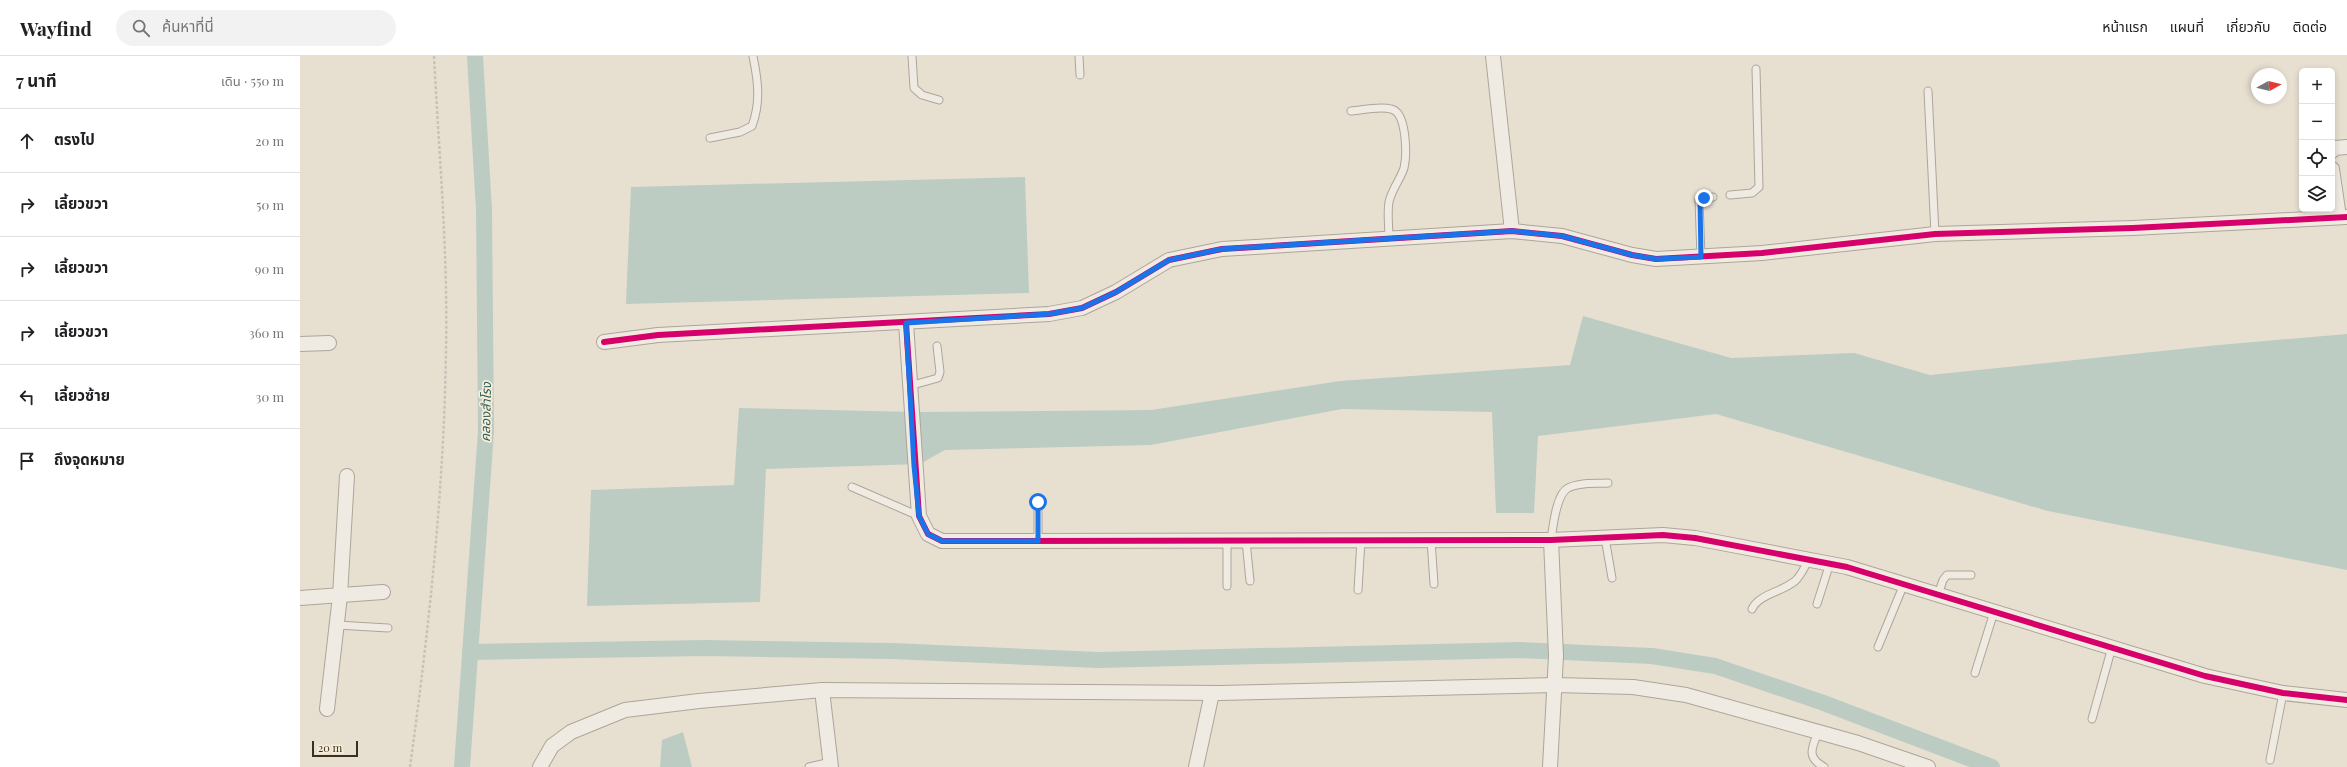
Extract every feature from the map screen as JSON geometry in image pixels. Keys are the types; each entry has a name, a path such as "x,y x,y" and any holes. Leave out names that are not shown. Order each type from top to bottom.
{"street":[{"path":"1493,56 1512,231"},
{"path":"2335,148 2347,146"},
{"path":"604,342 658,335 906,323 1049,314 1082,308 1116,292 1169,260 1222,249 1512,231 1562,236 1632,255 1656,259 1762,253 1935,234 2133,228 2343,217 2334,176"},
{"path":"906,323 909,386 913,411 914,466 919,516 928,534 942,541 1551,540 1663,535 1695,538 1830,563 2112,646 2205,676 2284,693 2347,700"},
{"path":"300,344 329,343"},
{"path":"327,709 340,596 347,476"},
{"path":"1550,767 1556,656 1551,540"},
{"path":"300,598 383,592"},
{"path":"540,767 552,746 571,732 625,710 699,701 822,690 1212,693 1555,685 1633,687 1686,695 1818,732 1928,767"},
{"path":"822,690 831,765"},
{"path":"1196,767 1212,693"}],"lane":[{"path":"710,138 740,132 752,126 758,110 758,80 753,56"},
{"path":"912,56 914,88 922,95 939,100"},
{"path":"1080,56 1080,75"},
{"path":"1730,195 1752,193 1759,187 1756,69"},
{"path":"1928,91 1935,234"},
{"path":"1351,111 1392,109 1397,113 1403,123 1406,147 1404,167 1399,180 1392,189 1389,204 1389,238"},
{"path":"1701,257 1700,200 1713,197"},
{"path":"909,386 938,378 940,372 937,346"},
{"path":"1551,540 1558,504 1566,488 1608,483"},
{"path":"852,487 919,516"},
{"path":"1038,502 1038,541"},
{"path":"1605,538 1612,578"},
{"path":"1358,590 1361,540"},
{"path":"1431,540 1434,584"},
{"path":"1227,541 1227,586"},
{"path":"1246,541 1250,581"},
{"path":"1752,608 1758,599 1780,591 1797,579 1809,559"},
{"path":"1817,604 1830,563"},
{"path":"1938,595 1943,580 1947,575 1971,575"},
{"path":"1878,648 1904,584"},
{"path":"1975,674 1994,612"},
{"path":"337,625 388,628"},
{"path":"2092,719 2112,646"},
{"path":"2270,760 2284,693"},
{"path":"1818,732 1812,749 1812,756 1815,762 1824,767"},
{"path":"809,767 831,765"}],"path":[{"path":"410,767 437,542 444,428 446,348 445,280 434,56"}],"shaded area":[{"path":"1025,177 1029,293 626,304 631,187"},
{"path":"1583,316 1731,358 1854,353 1930,375 2219,345 2347,334 2347,570 2048,511 1716,414 1538,436 1534,513 1496,513 1492,412 1342,409 1151,445 945,450 920,464 766,469 760,602 587,606 591,490 734,485 739,408 915,412 1151,410 1340,381 1570,365"},
{"path":"683,732 692,767 660,767 662,740"}],"waterway":[{"name":"คลองสำโรง","path":"462,767 486,431 484,210 475,56"},
{"path":"470,652 706,648 891,651 1098,660 1519,650 1652,656 1715,666 1821,702 1992,767"}],"cycle path":[{"path":"604,342 658,335 1049,314 1082,308 1116,292 1169,260 1222,249 1512,231 1562,236 1632,255 1656,259 1762,253 1935,234 2133,228 2347,217"},
{"path":"906,323 919,516 928,534 942,541 1551,540 1663,535 1695,538 1847,567 2205,676 2283,693 2347,700"}],"route":[{"path":"1038,502 1038,541 942,541 928,534 919,516 914,466 913,411 909,386 906,323 1049,314 1082,308 1116,292 1169,260 1222,249 1512,231 1562,236 1593,243 1632,255 1656,259 1701,257 1700,200 1704,198"}]}
